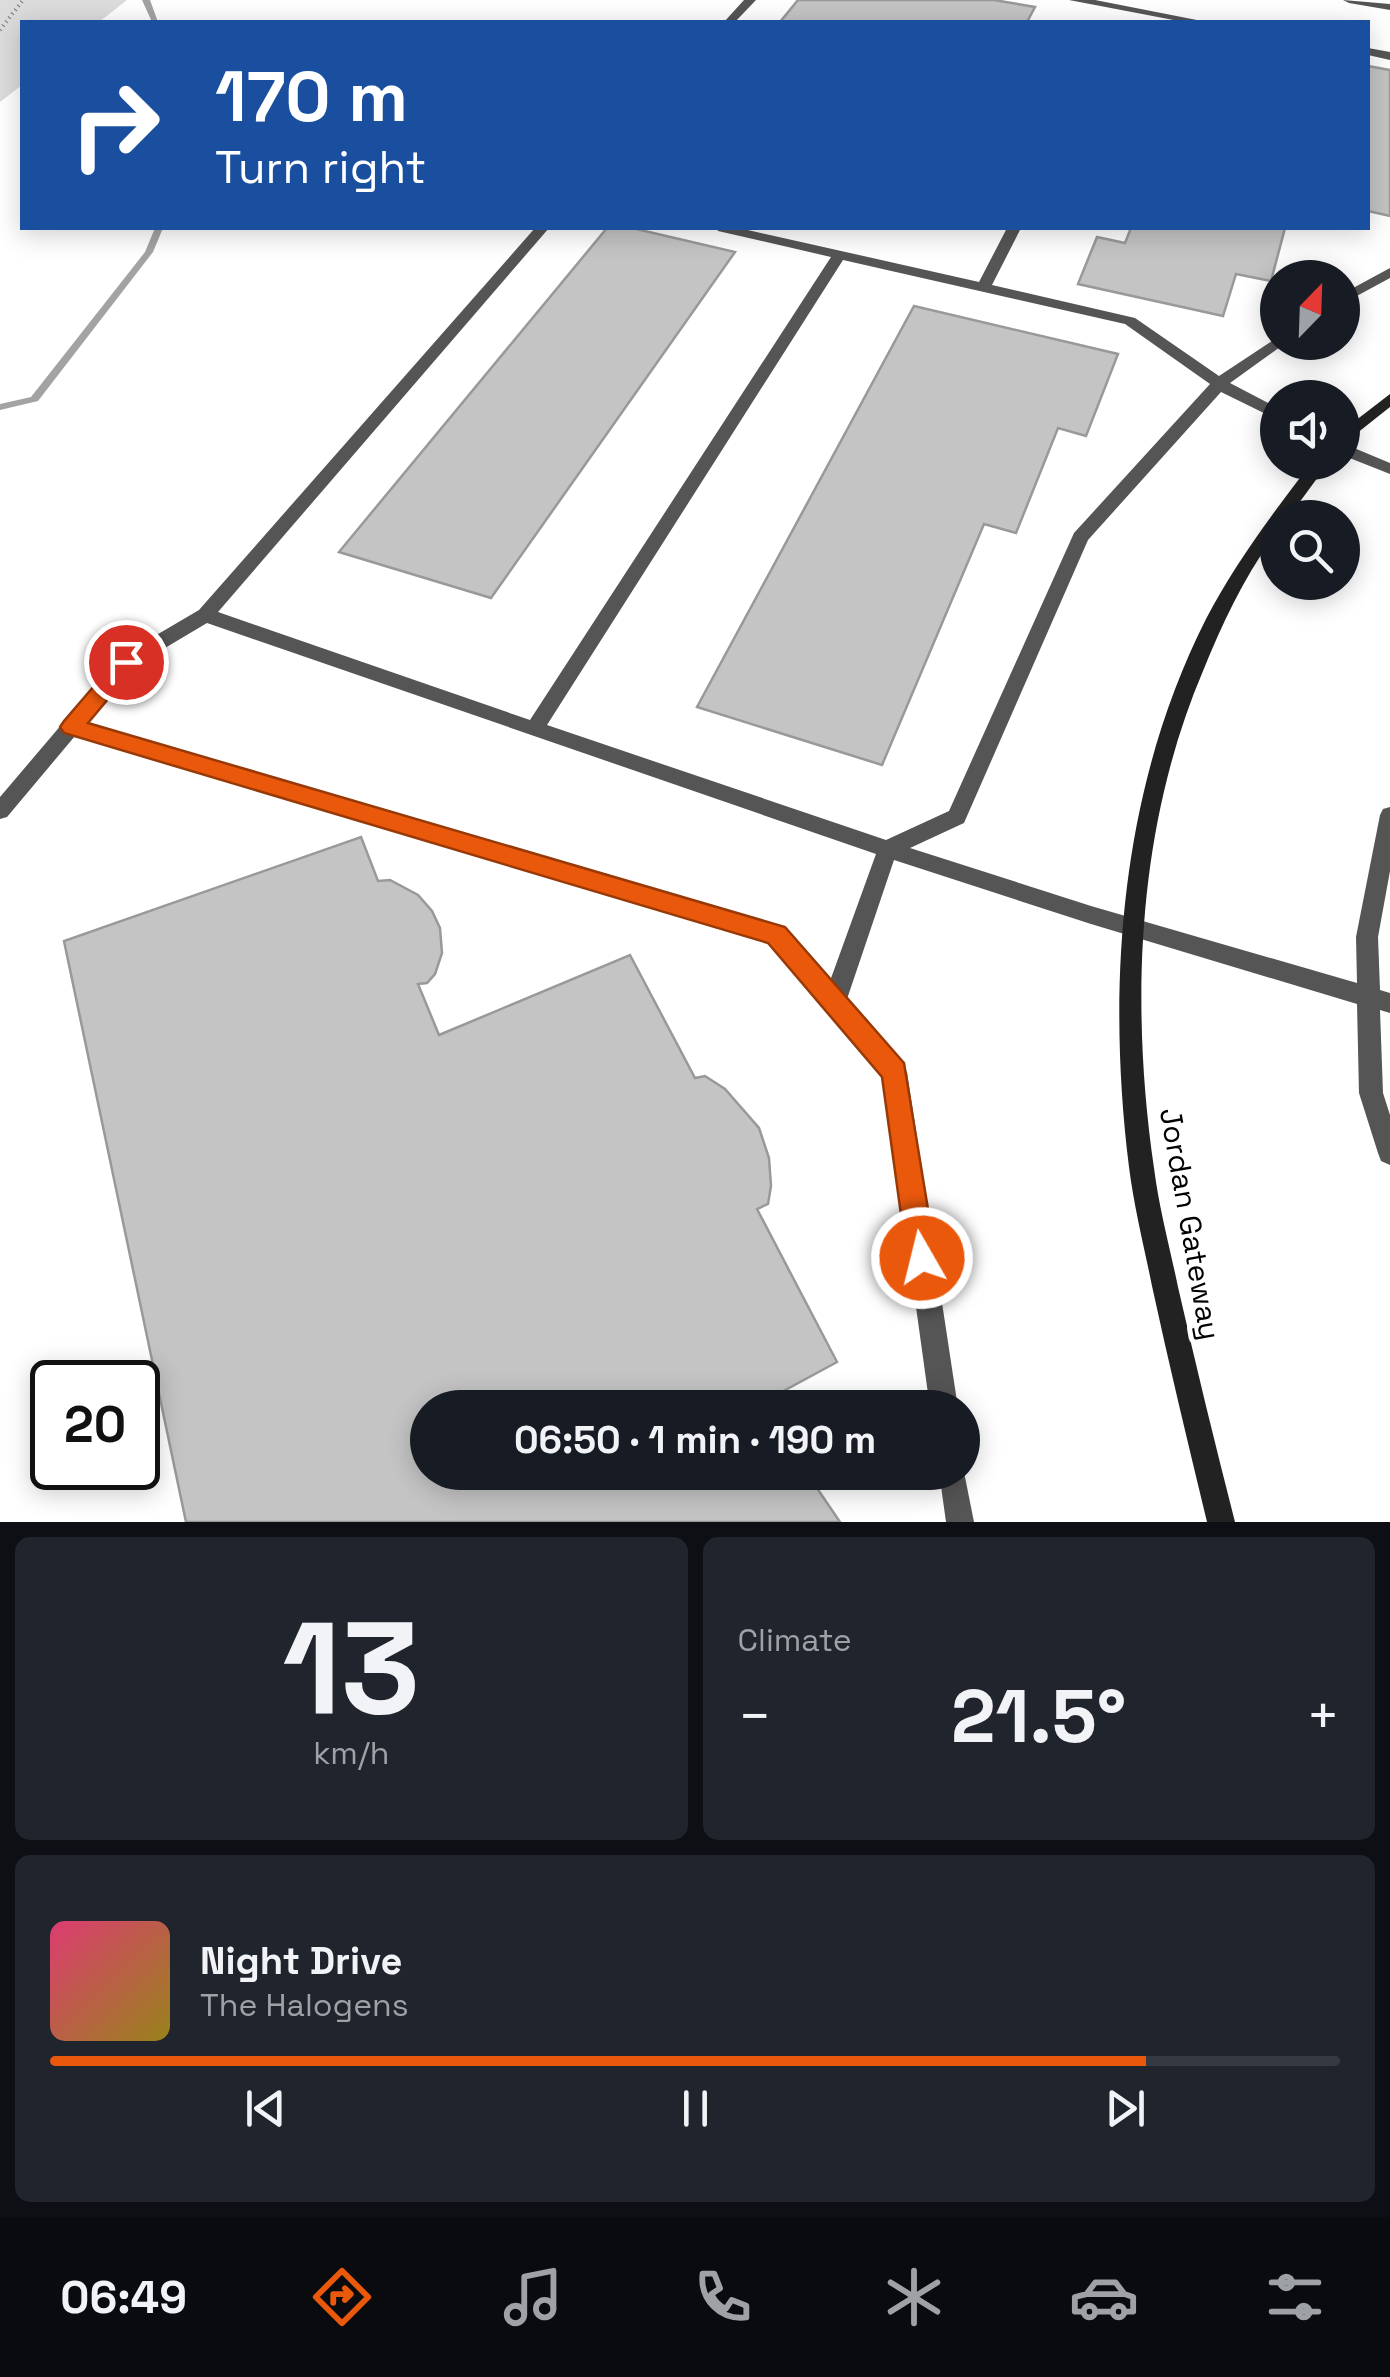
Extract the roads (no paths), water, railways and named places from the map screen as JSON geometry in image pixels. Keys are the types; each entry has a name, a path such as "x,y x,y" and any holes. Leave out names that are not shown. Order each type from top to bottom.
{"main road":[{"path":"1360,425 1390,399"},
{"name":"Jordan Gateway","path":"1221,1522 1184,1375 1141,1168 1128,1025 1130,926 1151,804 1178,698 1242,567 1305,480"}],"lane":[{"path":"731,20 750,0"},
{"path":"1075,0 1189,20"},
{"path":"1349,0 1390,7"},
{"path":"1119,20 1124,9"},
{"path":"0,811 126,662 205,616 540,230"},
{"path":"732,230 1130,320 1220,383 1260,406"},
{"path":"984,287 1013,230"},
{"path":"535,728 840,254"},
{"path":"1360,290 1390,272"},
{"path":"834,1003 888,848 958,817 1080,537 1220,383 1260,356"},
{"path":"1360,456 1390,469"},
{"path":"205,616 888,848 1379,1000"},
{"path":"72,727 776,934 894,1072 941,1390"},
{"path":"1390,815 1367,937 1379,1000 1372,1093 1390,1153"},
{"path":"956,1490 960,1522"}],"waterway":[{"path":"146,0 154,20"},
{"path":"0,407 34,399 149,252 158,230"}]}
